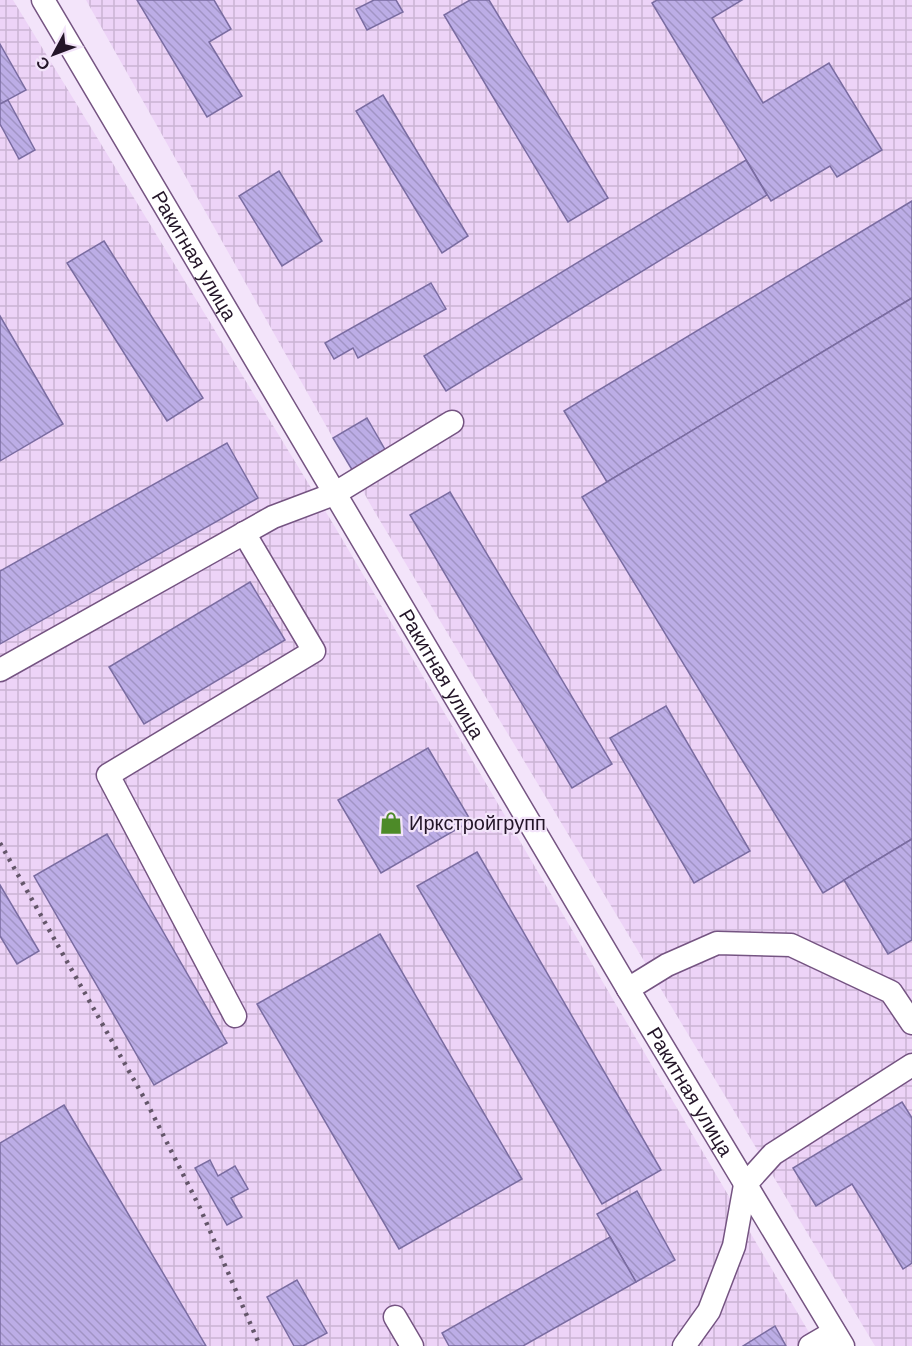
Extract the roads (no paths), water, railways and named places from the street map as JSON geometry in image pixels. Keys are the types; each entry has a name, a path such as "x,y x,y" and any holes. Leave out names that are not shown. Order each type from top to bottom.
{"street":[{"name":"Ракитная улица","path":"43,0 334,494 838,1339"},
{"path":"0,670 273,517 334,494 452,422"},
{"path":"235,1016 108,775 314,651 244,533"},
{"path":"628,989 667,965 717,943 791,945 891,992 912,1023"},
{"path":"684,1346 709,1311 734,1246 745,1185 773,1154 912,1065"},
{"path":"395,1317 412,1346"},
{"path":"810,1346 838,1339"}],"railway":[{"path":"0,843 147,1103 200,1208 260,1346"}],"place":[{"name":"Иркстройгрупп","path":"391,823"}]}
